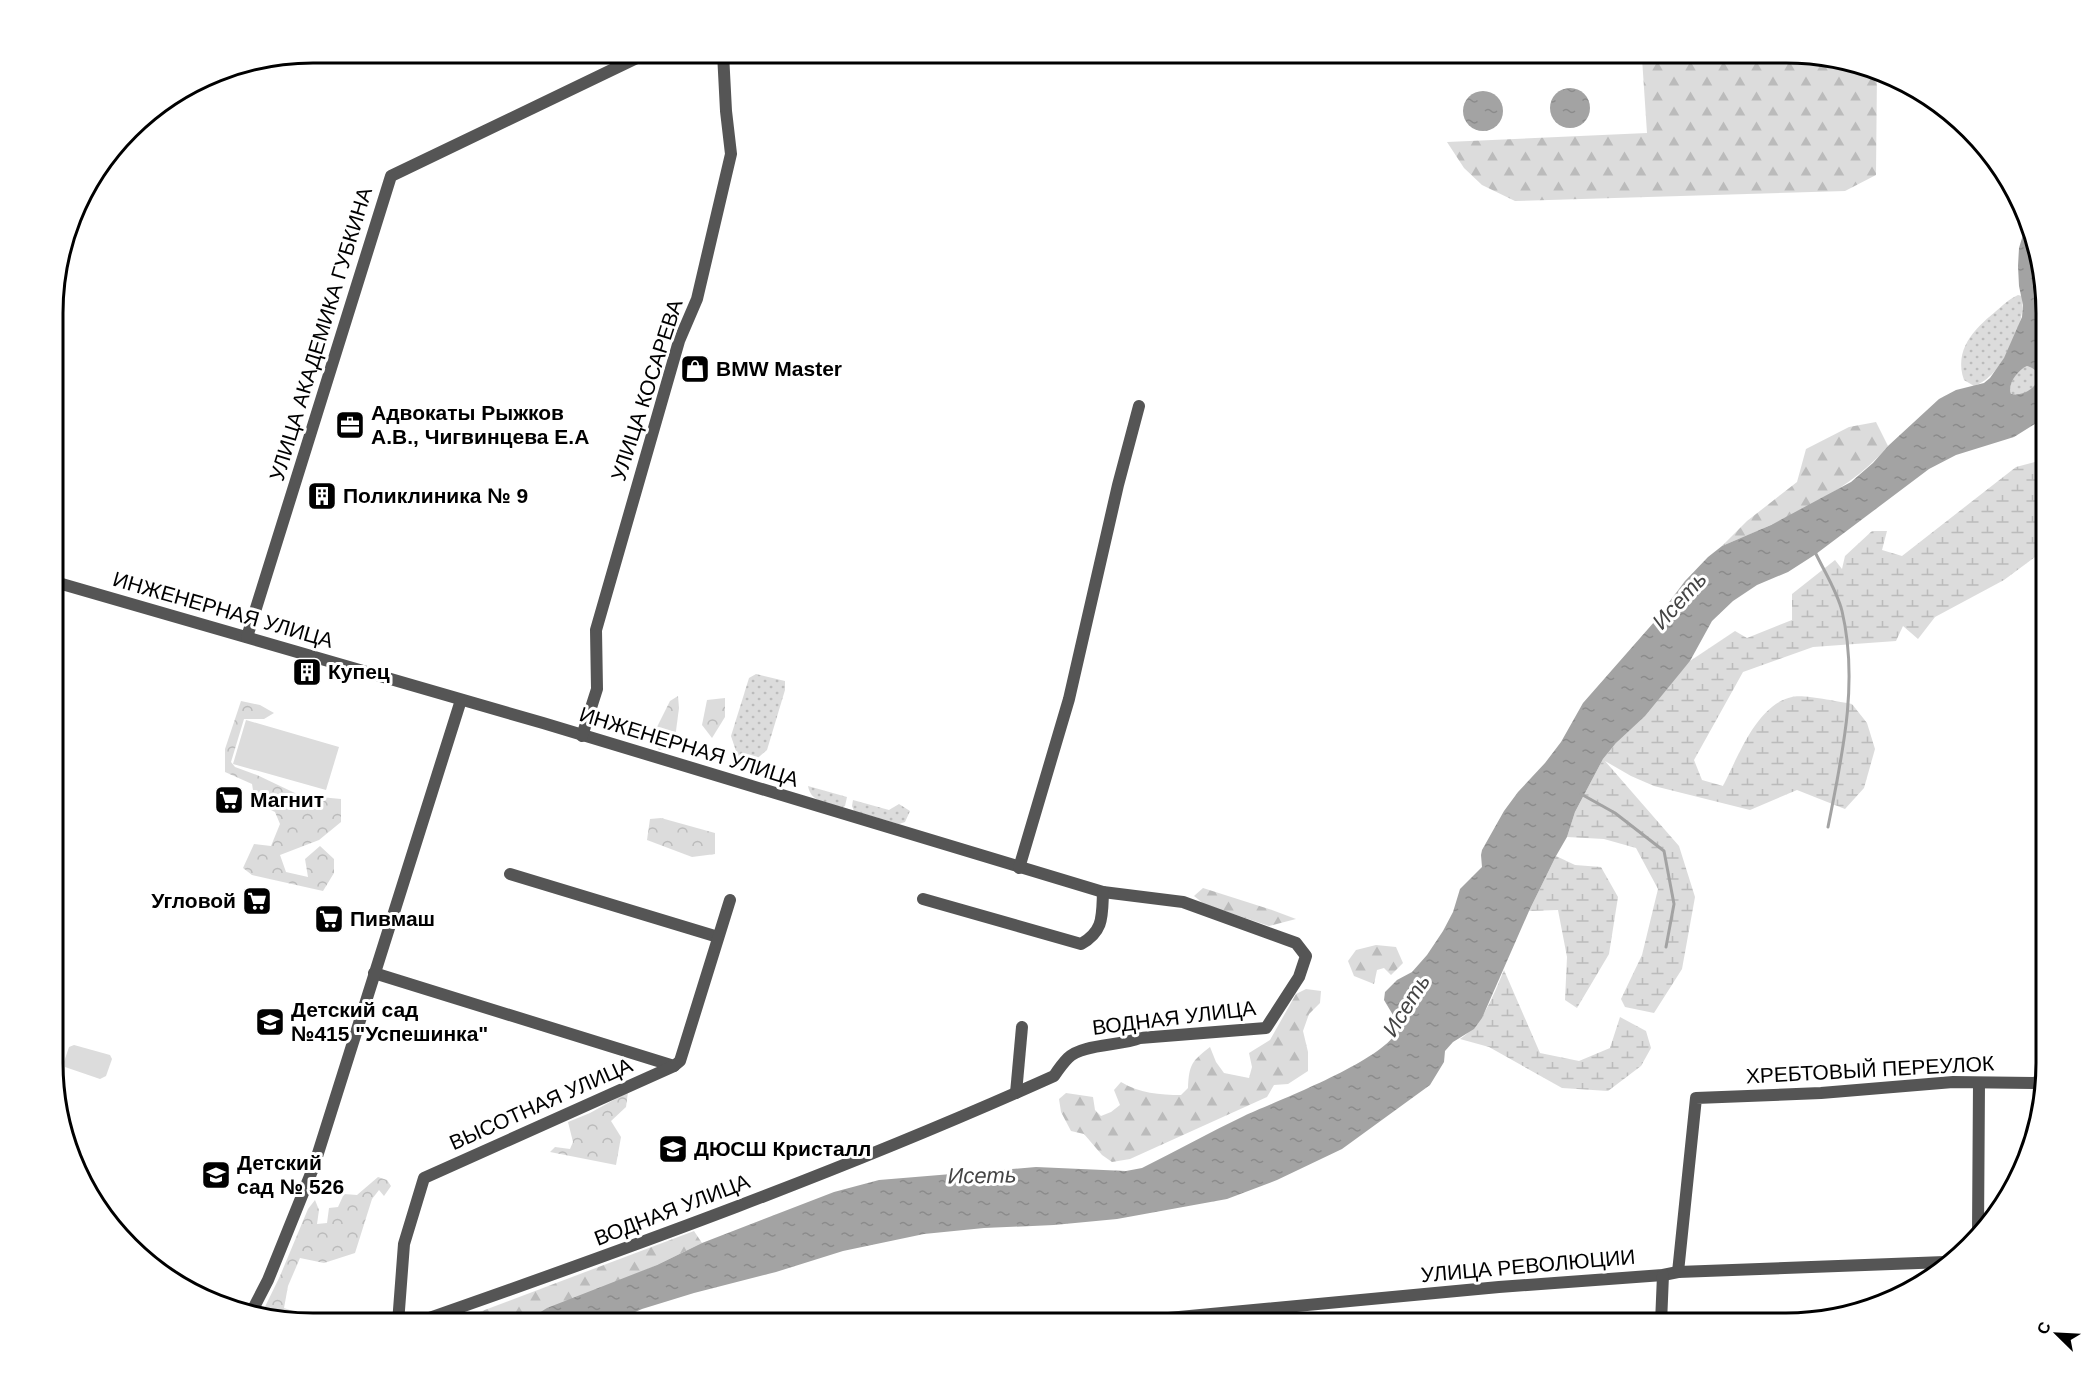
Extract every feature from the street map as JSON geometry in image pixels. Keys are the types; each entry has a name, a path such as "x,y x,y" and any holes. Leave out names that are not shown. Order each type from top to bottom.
{"street":[{"name":"УЛИЦА АКАДЕМИКА ГУБКИНА","path":"246,638 391,176 624,63"},
{"name":"УЛИЦА КОСАРЕВА","path":"582,735 597,689 596,630 679,341 697,299 731,154 724,63"},
{"path":"1019,868 1069,699 1118,485 1139,406"},
{"name":"ИНЖЕНЕРНАЯ УЛИЦА","path":"63,584 582,735 1103,892 1183,902 1296,943 1306,956"},
{"path":"255,1306 268,1280 314,1166 460,700"},
{"path":"510,874 718,937"},
{"path":"923,899 1081,944 1093,937 1102,917 1103,892"},
{"path":"374,973 674,1066 680,1061 730,900"},
{"name":"ВОДНАЯ УЛИЦА","path":"444,1313 635,1246 889,1148 1054,1076 1069,1056 1086,1048 1125,1044 1140,1038 1266,1028 1299,977 1306,956"},
{"path":"1016,1093 1022,1027"},
{"name":"ВЫСОТНАЯ УЛИЦА","path":"399,1313 404,1244 424,1178 674,1066"},
{"name":"ХРЕБТОВЫЙ ПЕРЕУЛОК","path":"1678,1272 1696,1098 1821,1093 1953,1082 2035,1083"},
{"path":"1978,1223 1979,1083"},
{"name":"УЛИЦА РЕВОЛЮЦИИ","path":"1222,1313 1678,1272 1936,1262"},
{"path":"1661,1313 1663,1275"}],"green space":[{"path":"1642,63 1819,65 1877,80 1876,175 1845,191 1515,201 1482,185 1464,168 1447,142 1647,133"},
{"path":"2018,295 2022,296 2022,308 2016,335 2010,348 1994,372 1974,386 1964,380 1962,369 1962,359 1967,342 1979,326"},
{"path":"2027,366 2034,369 2036,382 2025,393 2011,394 2010,386 2020,371"},
{"path":"1876,422 1888,446 1872,463 1811,505 1722,546 1747,521 1797,482 1806,449 1849,427"},
{"path":"2036,462 2036,556 2004,580 1935,617 1918,639 1903,626 1896,641 1813,647 1743,672 1694,760 1702,780 1723,786 1750,733 1769,710 1780,702 1792,697 1804,697 1852,704 1867,723 1875,749 1864,788 1845,809 1797,790 1750,810 1654,786 1605,761 1679,846 1695,897 1682,969 1654,1013 1625,1007 1621,999 1642,955 1658,889 1636,848 1604,839 1567,837 1575,812 1603,759 1690,661 1735,631 1747,638 1792,620 1792,594 1835,560 1842,569 1845,556 1872,531 1887,531 1882,550 1902,556 2016,467"},
{"path":"756,674 785,681 785,690 767,750 752,763 739,760 731,736 749,678"},
{"path":"678,696 679,708 674,746 659,750 651,739 670,701"},
{"path":"725,698 725,717 712,738 702,725 707,700"},
{"path":"241,701 260,705 274,713 264,719 244,719 231,762 235,767 299,795 341,799 341,822 319,840 280,855 286,872 308,877 305,859 320,846 334,859 334,873 323,891 252,875 243,868 254,844 271,846 280,824 275,812 255,802 252,784 225,772 225,749"},
{"path":"246,720 339,747 326,790 233,764"},
{"path":"808,786 847,797 845,806 816,799"},
{"path":"853,800 889,810 899,804 910,811 905,822 899,824 854,811"},
{"path":"661,818 715,833 715,854 692,857 647,840 650,819"},
{"path":"1556,856 1575,865 1601,867 1618,897 1609,954 1577,1008 1565,1000 1567,957 1558,910 1529,911"},
{"path":"1203,888 1296,919 1269,926 1204,904 1194,896"},
{"path":"1376,945 1396,947 1403,963 1391,975 1384,968 1377,970 1374,984 1354,976 1348,961 1356,950"},
{"path":"1504,970 1540,1053 1579,1061 1610,1048 1620,1017 1646,1031 1651,1048 1641,1066 1608,1091 1562,1088 1489,1047 1460,1039 1482,1017"},
{"path":"1306,989 1321,991 1320,1003 1309,1014 1303,1031 1308,1052 1308,1071 1288,1084 1274,1085 1267,1097 1130,1159 1112,1162 1102,1155 1084,1134 1071,1131 1061,1112 1059,1099 1066,1093 1093,1097 1095,1110 1101,1116 1120,1105 1114,1090 1121,1082 1150,1093 1181,1095 1188,1088 1189,1073 1193,1064 1210,1047 1216,1062 1224,1073 1249,1078 1252,1067 1249,1053 1270,1040 1296,994"},
{"path":"74,1045 110,1055 112,1059 106,1076 100,1079 65,1067 64,1062 69,1047"},
{"path":"628,1092 626,1107 611,1121 621,1137 616,1165 550,1152 555,1147 570,1149 573,1142 568,1122"},
{"path":"378,1177 387,1180 391,1186 384,1196 379,1190 372,1199 355,1253 324,1263 300,1258 288,1286 284,1308 296,1312 264,1308 308,1209 315,1200 319,1210 317,1224 327,1223 329,1208 338,1207 344,1194 357,1195"},
{"path":"694,1231 702,1243 546,1313 477,1313"}],"water":[{"path":"1570,88 1584,94 1590,108 1584,122 1570,128 1556,122 1550,108 1556,94"},
{"path":"1483,91 1497,97 1503,111 1497,125 1483,131 1469,125 1463,111 1469,97"},
{"name":"Исеть","path":"2023,234 2034,280 2036,372 2027,366 2024,368 2017,374 2010,390 2011,394 2025,392 2036,382 2036,423 2014,437 1956,455 1929,469 1816,554 1788,572 1757,585 1733,601 1712,621 1690,661 1645,716 1616,743 1603,759 1575,812 1567,837 1529,911 1482,1018 1474,1029 1453,1042 1445,1051 1444,1062 1430,1085 1342,1149 1277,1180 1227,1199 1117,1219 924,1234 843,1251 776,1272 694,1293 633,1313 539,1313 657,1265 702,1243 834,1192 879,1180 1036,1167 1126,1171 1142,1168 1218,1128 1331,1077 1378,1051 1393,1038 1399,1025 1384,1000 1385,992 1397,980 1412,972 1427,955 1453,912 1460,889 1482,867 1482,850 1504,811 1561,742 1583,703 1655,621 1685,581 1708,557 1722,546 1771,525 1851,482 1939,399 1956,390 1984,383 1990,378 2004,358 2022,317 2023,305 2018,266 2019,248"}],"waterway":[{"path":"1815,552 1840,604 1847,638 1849,665 1847,719 1828,827"},
{"path":"1581,794 1615,813 1664,851 1674,904 1666,947"}],"place":[{"name":"BMW Master","path":"695,369"},
{"name":"Адвокаты Рыжков А.В., Чигвинцева Е.А","path":"350,425"},
{"name":"Поликлиника № 9","path":"322,496"},
{"name":"Купец","path":"307,672"},
{"name":"Магнит","path":"229,800"},
{"name":"Угловой","path":"257,901"},
{"name":"Пивмаш","path":"329,919"},
{"name":"Детский сад №415 \"Успешинка\"","path":"270,1022"},
{"name":"ДЮСШ Кристалл","path":"673,1149"},
{"name":"Детcкий сад № 526","path":"216,1175"}]}
